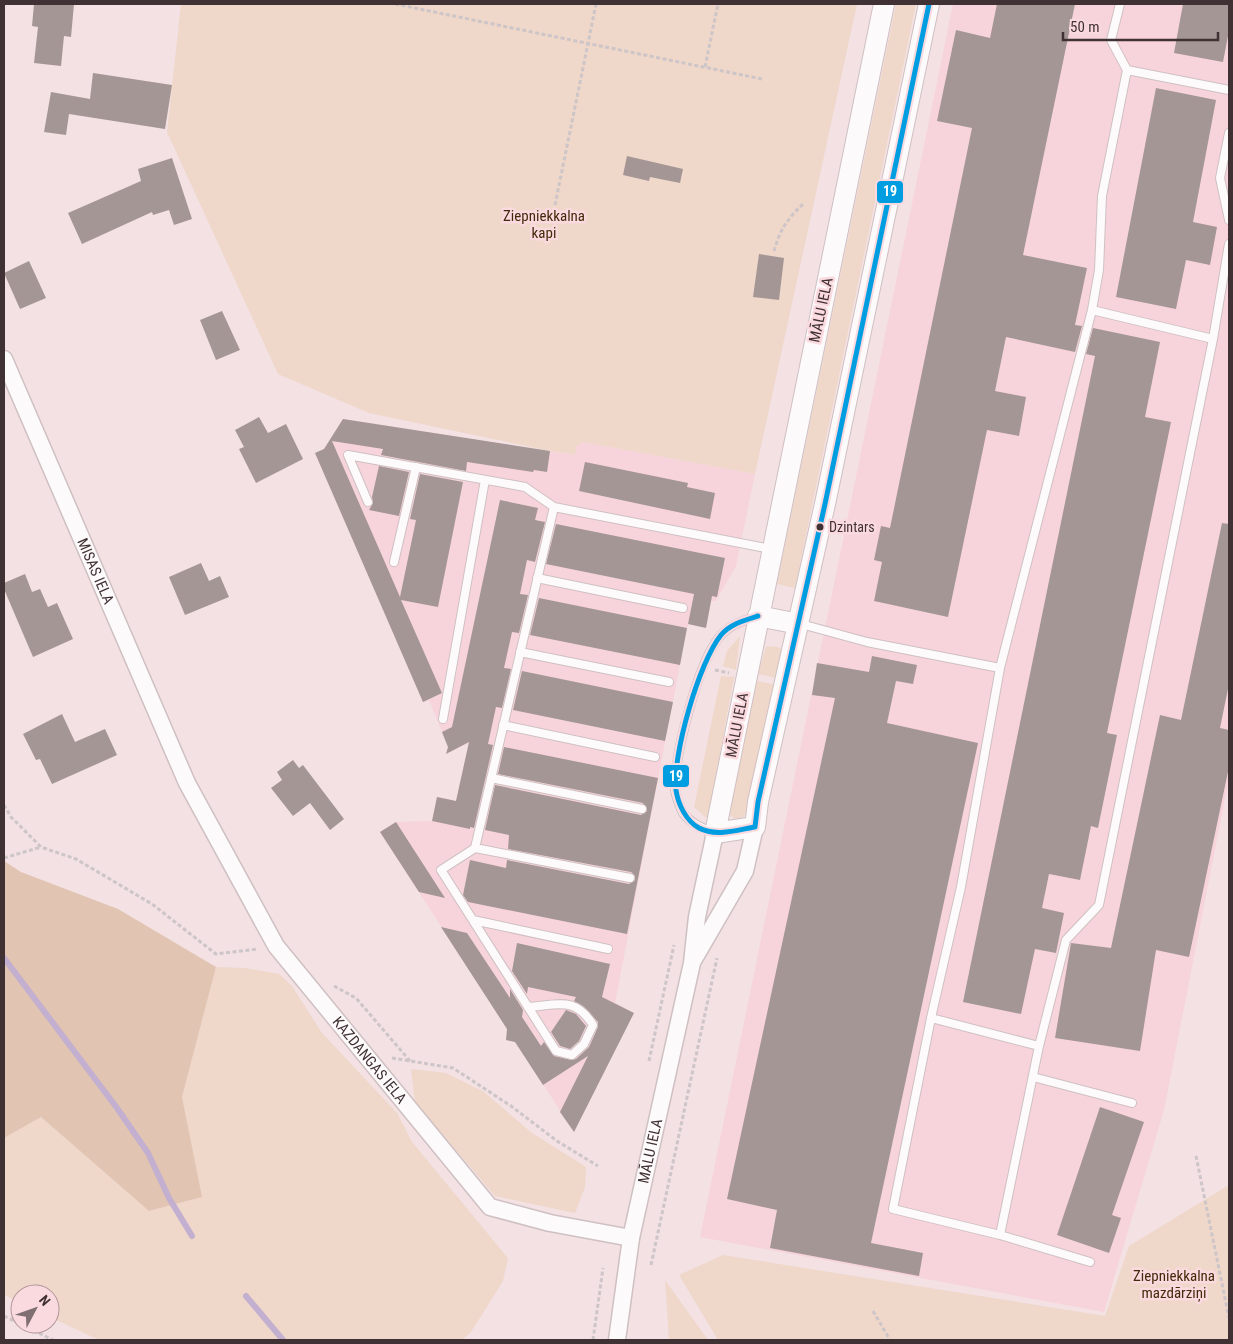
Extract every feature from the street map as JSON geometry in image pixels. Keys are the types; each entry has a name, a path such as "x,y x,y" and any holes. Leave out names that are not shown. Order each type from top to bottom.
{"street":[{"name":"MĀLU IELA","path":"617,1340 631,1238 692,963 697,917 884,4"},
{"name":"MĀLU IELA","path":"692,963 745,871 789,660 799,624 929,4"},
{"name":"MISAS IELA","path":"4,359 187,783"},
{"path":"758,616 799,624"},
{"name":"KAZDANGAS IELA","path":"187,783 276,946 490,1207 550,1223 631,1238"},
{"path":"715,833 755,826"}],"lane":[{"path":"1090,1262 1000,1235 893,1209 931,1018 961,887 1000,668 1092,310 1099,270 1102,196 1127,70 1112,40 1120,4"},
{"path":"1127,70 1229,90"},
{"path":"1229,133 1220,178 1229,220"},
{"path":"1000,1235 1032,1077 1066,940 1099,905 1214,339 1229,244"},
{"path":"1092,310 1214,339"},
{"path":"368,502 348,455 526,486 554,507 772,549"},
{"path":"394,562 416,467"},
{"path":"443,719 485,480"},
{"path":"475,848 554,507"},
{"path":"537,578 683,608"},
{"path":"715,833 698,827 683,813 675,789 678,760 695,688 703,668 721,635 738,622 758,616"},
{"path":"799,624 867,642 1000,668"},
{"path":"520,652 669,682"},
{"path":"504,724 655,757"},
{"path":"491,778 642,809"},
{"path":"528,1007 570,1004 585,1011 593,1025 584,1044 572,1055 556,1051 528,1007 473,920 441,870 475,848 630,878"},
{"path":"473,920 608,949"},
{"path":"931,1018 1039,1046"},
{"path":"1032,1077 1132,1103"}],"path":[{"path":"395,4 762,79"},
{"path":"555,205 596,4"},
{"path":"705,67 718,4"},
{"path":"774,251 780,231 789,217 804,204"},
{"path":"4,805 11,817 41,847 76,859 152,904 216,954 276,946"},
{"path":"4,858 41,847"},
{"path":"648,1066 674,941"},
{"path":"651,1265 717,958 721,951"},
{"path":"331,985 356,998 410,1061"},
{"path":"364,1054 453,1068 511,1106 557,1141 598,1166"},
{"path":"1196,1156 1229,1318"},
{"path":"594,1340 603,1268"},
{"path":"872,1311 890,1340"},
{"path":"4,1316 53,1340"}],"shaded area":[{"name":"Dzintars","path":"953,4 1229,4 1229,778 1164,1110 1104,1312 700,1237"},
{"path":"343,419 574,455 576,447 583,442 755,474 736,566 716,601 711,601 706,628 689,624 687,628 615,1003 634,1013 574,1132 380,832 396,822 432,821 437,797 456,801 469,743 450,752 429,700 423,702 315,453 324,449"},
{"path":"4,861 21,872 118,909 216,967 182,1097 202,1197 149,1211 41,1117 4,1138"}],"green space":[{"name":"Ziepniekkalna kapi","path":"181,4 857,4 755,474 583,442 576,447 575,455 550,451 369,413 278,374 167,132"},
{"path":"896,4 916,4 795,588 777,584"},
{"path":"740,636 736,670 723,666 727,651"},
{"path":"774,646 780,648 782,652 777,678 758,674 766,647"},
{"path":"721,676 734,677 708,817 705,817 694,807"},
{"path":"757,681 776,685 749,810 743,817 735,819 730,815 731,805"},
{"path":"216,967 245,968 279,974 292,986 322,1033 397,1113 412,1142 508,1258 503,1281 471,1332 462,1340 99,1340 60,1322 60,1284 10,1284 10,1298 4,1295 4,1138 41,1117 149,1211 201,1197 182,1097"},
{"path":"411,1069 446,1073 484,1092 532,1133 586,1167 585,1187 575,1213 495,1196 415,1102"},
{"name":"Ziepniekkalna mazdārziņi","path":"1229,1185 1229,1340 718,1340 679,1275 723,1255 1105,1316 1129,1246"},
{"path":"665,1280 708,1340 669,1340"}],"building":[{"path":"34,4 74,4 71,37 64,36 61,66 34,63 38,27 32,26"},
{"path":"997,4 1075,4 1023,255 1087,268 1075,325 1082,326 1075,352 1006,337 995,391 1026,397 1019,436 987,430 948,617 874,601 882,562 874,560 881,526 890,528 972,128 937,121 956,30 990,38"},
{"path":"1183,4 1229,4 1229,31 1223,62 1174,53"},
{"path":"93,73 172,85 165,129 69,114 66,135 44,132 51,92 90,99"},
{"path":"1156,88 1216,100 1193,222 1217,227 1210,265 1186,260 1176,309 1116,297"},
{"path":"627,156 683,169 680,183 650,177 649,181 623,175"},
{"path":"172,158 192,219 174,225 169,210 153,215 152,212 82,244 68,213 141,181 138,169"},
{"path":"759,254 784,258 779,300 753,297"},
{"path":"29,261 46,298 20,309 4,273"},
{"path":"222,311 240,350 216,360 200,320"},
{"path":"1093,328 1160,342 1145,417 1171,422 1107,733 1117,735 1098,828 1091,826 1080,880 1049,874 1042,908 1064,913 1056,953 1035,949 1021,1014 963,1002 1095,356 1086,354"},
{"path":"259,417 268,433 286,424 303,459 256,483 239,449 244,447 235,430"},
{"path":"343,419 550,451 547,472 534,470 533,472 467,462 466,471 381,455 383,449 332,441 400,597 416,520 410,519 420,474 463,482 438,607 401,600 442,693 423,702 315,453 324,449"},
{"path":"585,462 688,483 687,487 715,493 710,519 579,491"},
{"path":"379,466 409,472 399,516 369,510 373,503 372,497"},
{"path":"500,500 538,508 535,520 545,522 535,562 527,560 520,594 528,595 519,633 512,632 504,668 511,669 502,708 496,707 488,744 493,745 474,828 470,827 470,829 432,821 437,797 456,801 469,742 446,754 448,747 442,732 452,727"},
{"path":"1222,523 1229,524 1229,684 1220,728 1229,730 1229,767 1189,957 1156,950 1140,1051 1055,1038 1071,943 1111,948 1160,715 1181,720"},
{"path":"556,524 725,558 717,597 712,596 706,628 688,624 694,594 546,564"},
{"path":"201,563 209,581 220,576 229,597 185,615 169,577"},
{"path":"25,574 32,592 40,589 48,607 57,603 73,639 33,657 4,589 4,583"},
{"path":"539,598 687,628 680,665 530,635"},
{"path":"872,656 917,665 913,684 896,681 887,723 978,743 871,1243 923,1253 919,1276 770,1248 777,1210 727,1199 835,698 812,695 817,663 869,672"},
{"path":"522,671 673,702 665,741 513,710"},
{"path":"62,714 75,742 105,729 117,755 52,784 40,759 36,760 23,734"},
{"path":"504,747 658,778 627,934 468,902 463,895 470,860 506,868 507,860 629,884 635,880 635,876 631,872 508,849 509,835 485,830 495,785 641,815 647,811 643,803 498,774"},
{"path":"293,760 299,768 303,765 344,819 330,830 310,803 293,816 271,788 282,780 277,772"},
{"path":"396,822 445,898 419,892 380,832"},
{"path":"441,927 467,933 510,998 510,989 523,1010 522,1017 541,1046 544,1042 554,1056 571,1060 576,1059 589,1047 598,1027 598,1022 583,1006 574,1001 576,997 528,987 527,994 512,971 517,943 610,964 602,997 634,1013 574,1132 560,1112 588,1056 543,1085 515,1042 506,1040 507,1029"},
{"path":"566,1010 576,1014 586,1026 579,1041 570,1049 560,1046 551,1032"},
{"path":"1100,1107 1144,1122 1112,1215 1121,1218 1109,1253 1057,1235"}],"waterway":[{"path":"4,958 117,1108 148,1153 169,1198 192,1236"},
{"path":"246,1296 283,1340"}],"transit line":[{"name":"19","path":"758,616 738,623 721,635 704,666 683,733 676,775 677,795 690,821 706,831 727,832 755,827 758,802 825,504 929,4"}],"place":[{"name":"Dzintars","path":"820,527"}]}
